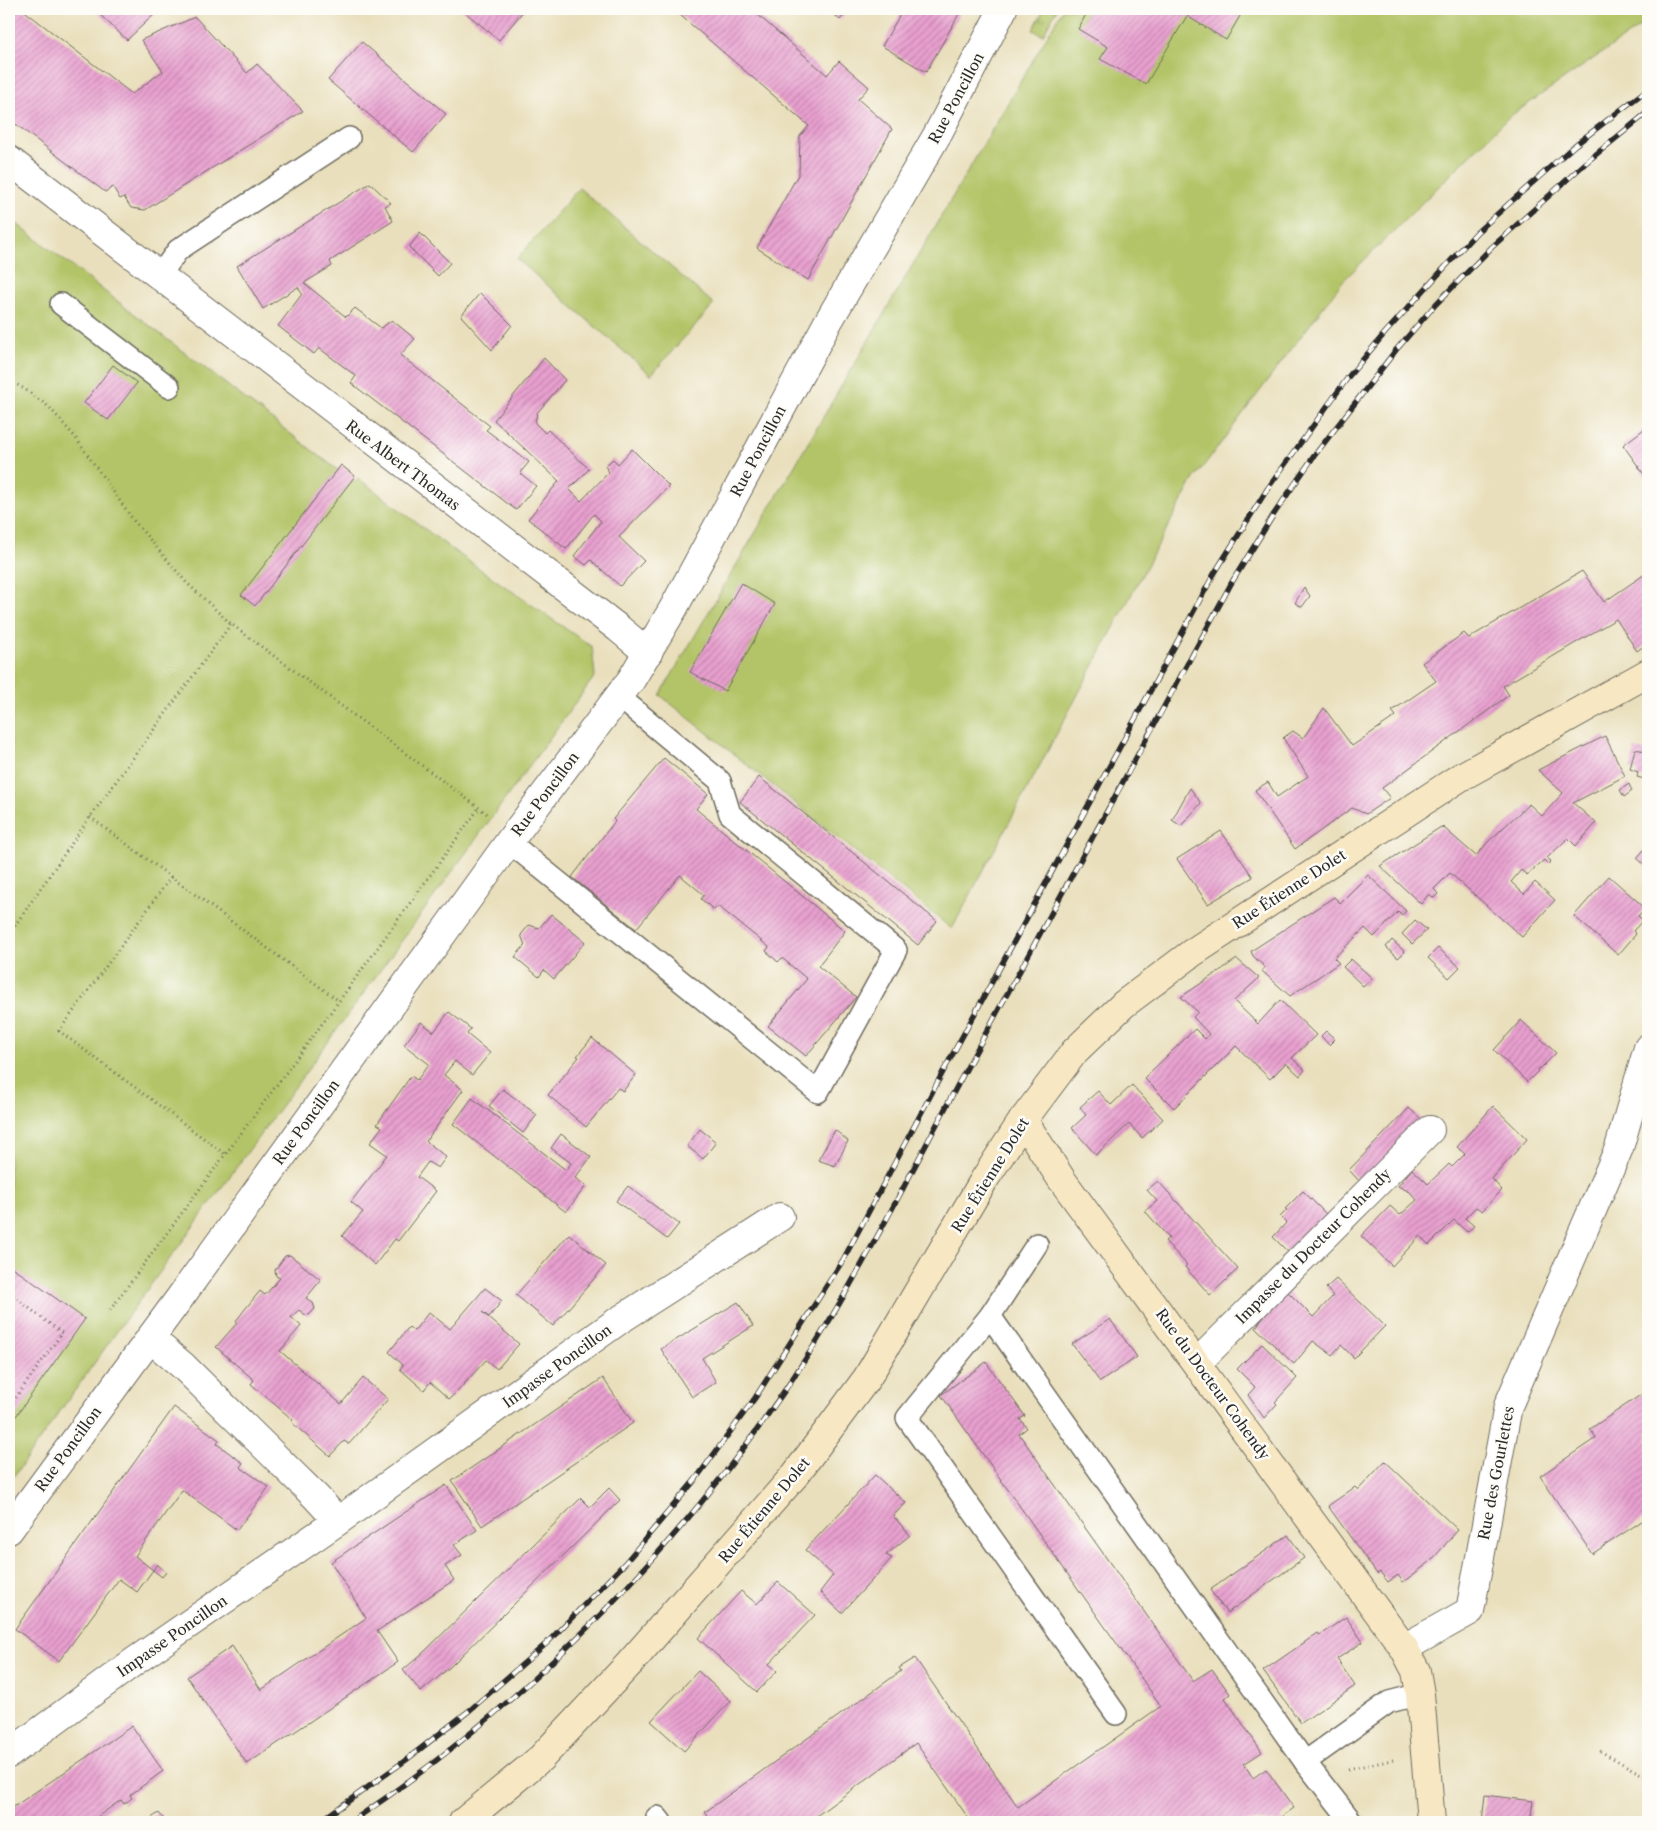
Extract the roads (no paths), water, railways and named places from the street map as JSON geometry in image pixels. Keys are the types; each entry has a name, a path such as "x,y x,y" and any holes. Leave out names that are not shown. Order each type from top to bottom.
{"main road":[{"name":"Rue Étienne Dolet","path":"464,1822 541,1758 630,1663 795,1476 867,1378 984,1180 1024,1120 1075,1051 1124,1004 1192,952 1459,778 1648,673"},
{"name":"Rue du Docteur Cohendy","path":"1024,1120 1062,1180 1198,1363 1404,1648"},
{"path":"1404,1648 1416,1671 1420,1694 1431,1822"}],"street":[{"name":"Rue Poncillon","path":"9,1530 511,838 648,653 828,322 937,135 1002,9"},
{"name":"Rue Albert Thomas","path":"9,160 337,415 618,628 648,653"},
{"name":"Rue des Gourlettes","path":"1404,1648 1470,1611 1508,1406 1619,1148 1648,1048"},
{"name":"Impasse du Docteur Cohendy","path":"1198,1363 1430,1130"},
{"name":"Impasse Poncillon","path":"9,1754 135,1661 338,1521 618,1322 780,1217"},
{"path":"150,1338 183,1366 338,1521"}],"lane":[{"path":"160,276 178,250 349,138"},
{"path":"61,304 169,387"},
{"path":"511,838 818,1092 896,950 730,814 720,781 618,696"},
{"path":"1038,1244 990,1316 907,1418 1116,1714"},
{"path":"990,1316 1305,1762 1352,1822"},
{"path":"1305,1762 1390,1702 1420,1694"}],"railway":[{"path":"319,1822 406,1760 470,1710 547,1643 625,1563 695,1480 755,1398 843,1260 1214,574 1268,488 1349,376 1385,333 1477,232 1575,145 1648,89"},
{"path":"351,1822 419,1774 484,1722 546,1667 606,1609 662,1548 716,1484 766,1418 834,1313 1232,582 1274,514 1314,456 1396,350 1436,304 1492,247 1589,160 1648,112"}]}
